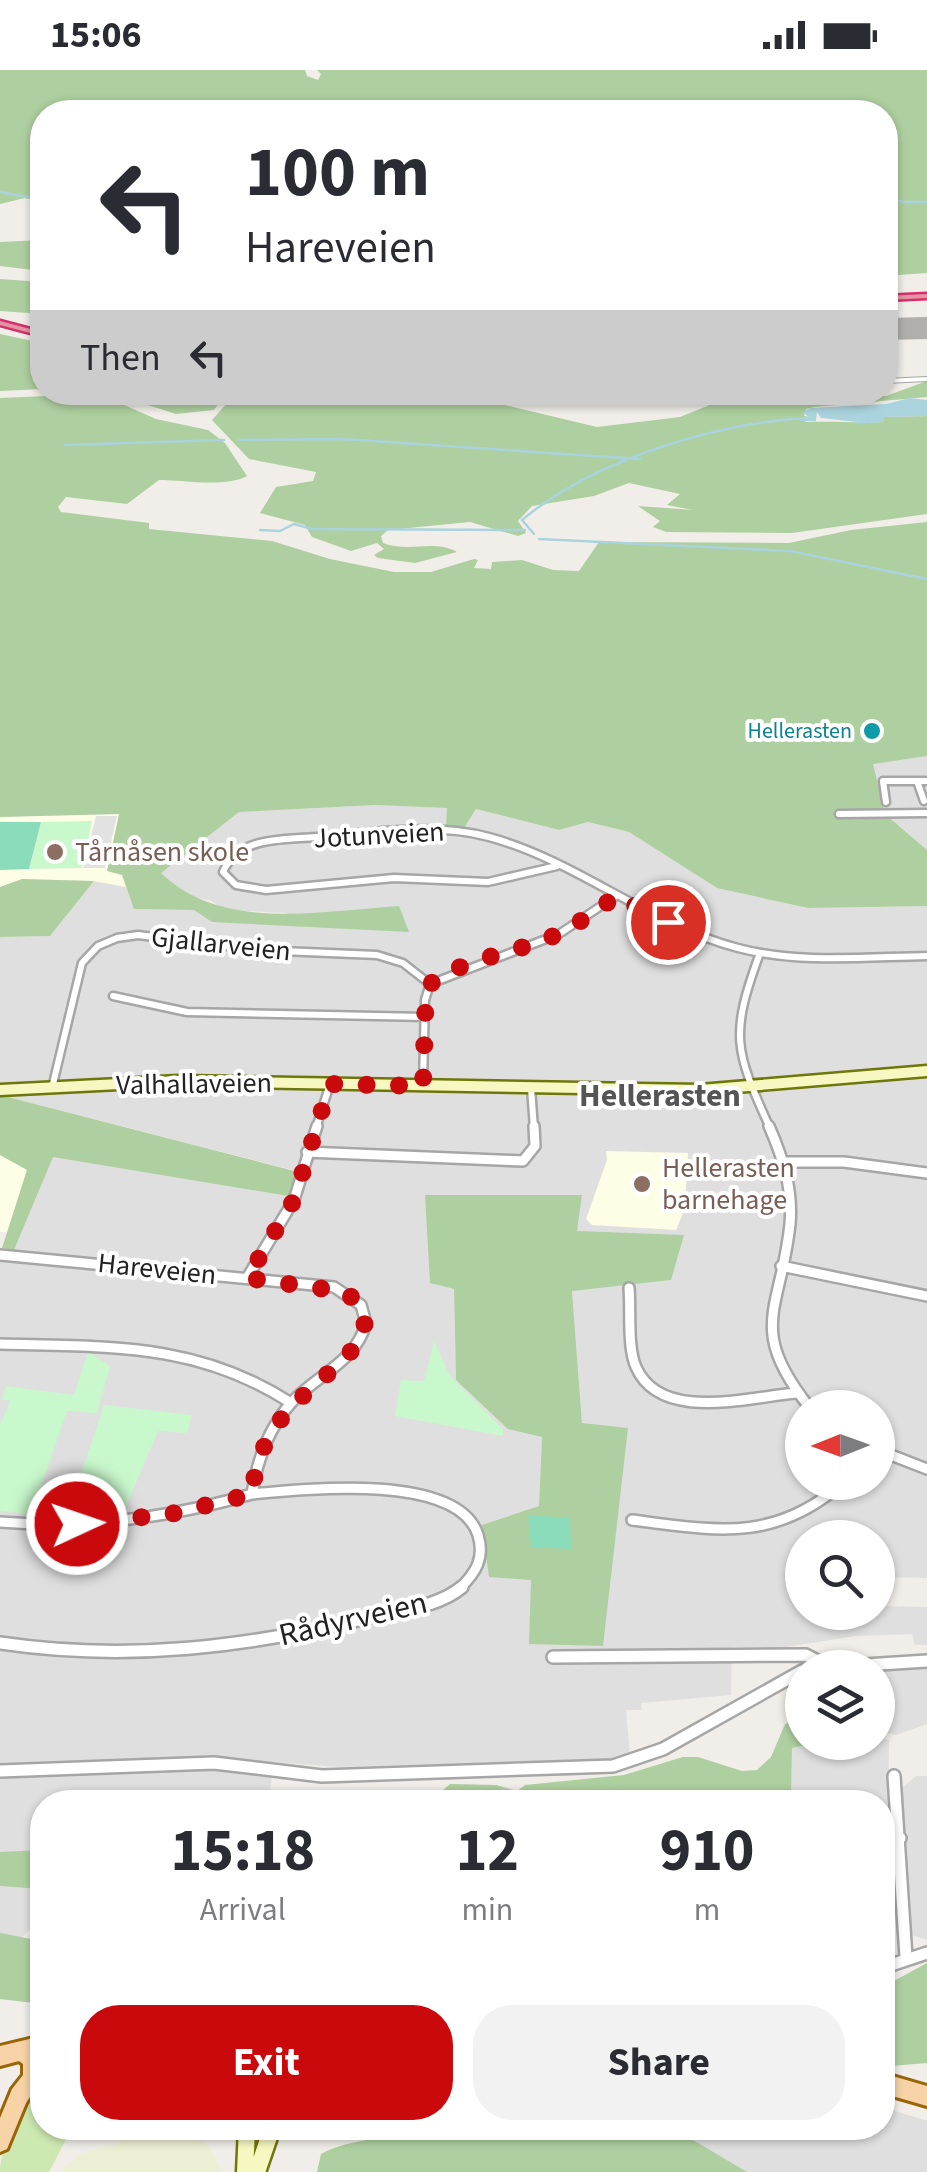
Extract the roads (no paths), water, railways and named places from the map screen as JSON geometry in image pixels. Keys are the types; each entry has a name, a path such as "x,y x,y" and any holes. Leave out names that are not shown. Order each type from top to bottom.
{"highway":[{"path":"898,295 927,294"},
{"path":"3,326 30,332"}],"main road":[{"path":"0,2142 9,2097 30,2077"},
{"path":"895,2087 927,2096"}],"street":[{"path":"898,380 927,379"},
{"path":"886,802 883,781 927,781"},
{"path":"917,781 924,800"},
{"path":"839,814 927,813"},
{"name":"Jotunveien","path":"557,866 488,882 394,878 266,890 227,879 224,868 230,858 270,840 438,829 499,840 557,866 704,938 760,953 927,956"},
{"path":"423,1086 430,984 559,934 616,896"},
{"name":"Gjallarveien","path":"52,1089 82,963 98,946 117,938 138,935 258,950 377,955 403,963 430,984"},
{"path":"760,953 736,1029 784,1162 791,1212 770,1300 769,1331 779,1362 795,1390"},
{"path":"113,996 187,1012 425,1018"},
{"name":"Valhallaveien","path":"0,1090 164,1081 531,1088 754,1087 927,1072"},
{"path":"247,1278 294,1200 330,1084"},
{"path":"306,1152 523,1161 534,1146 531,1088"},
{"path":"784,1162 844,1162 927,1173"},
{"name":"Hareveien","path":"0,1254 334,1287 356,1298 365,1314 364,1336 291,1402 264,1448 252,1494"},
{"path":"780,1266 927,1296"},
{"path":"629,1288 635,1366 657,1394 692,1402 785,1393"},
{"path":"0,1344 152,1350 217,1360 263,1381 291,1402"},
{"path":"895,1457 927,1469"},
{"name":"Rådyrveien","path":"0,1643 119,1652 198,1650 277,1638 450,1596 473,1574 481,1558 481,1538 470,1517 432,1498 374,1490 252,1494"},
{"path":"0,1522 128,1521 213,1506 252,1494"},
{"path":"632,1520 757,1531 803,1516 822,1500"},
{"path":"553,1657 785,1654"},
{"path":"895,1663 927,1661"},
{"path":"0,1770 240,1764 322,1776 612,1766 652,1756 785,1679"},
{"path":"894,1776 906,1957"},
{"path":"895,1839 900,1838"},
{"path":"895,1962 927,1953"},
{"path":"245,2172 249,2140"},
{"path":"258,2172 267,2140"}],"water":[{"path":"927,400 927,416 884,417 884,422 854,424 857,422 821,418 817,412 816,421 797,421 810,418 803,412 810,408 898,405 898,401"}],"waterway":[{"path":"0,192 30,198"},
{"path":"903,202 927,202"},
{"path":"630,458 735,427 809,418"},
{"path":"239,440 342,439 630,458"},
{"path":"65,445 224,440"},
{"path":"534,534 522,520 584,479 630,458"},
{"path":"630,458 640,459"},
{"path":"260,530 280,531 294,524 312,529 525,530"},
{"path":"539,539 790,551 927,579"}],"place":[{"name":"Hellerasten","path":"872,731"},
{"name":"Tårnåsen skole","path":"55,852"},
{"name":"Hellerasten barnehage","path":"642,1184"}],"district":[{"name":"Hellerasten","path":"660,1096"}]}
